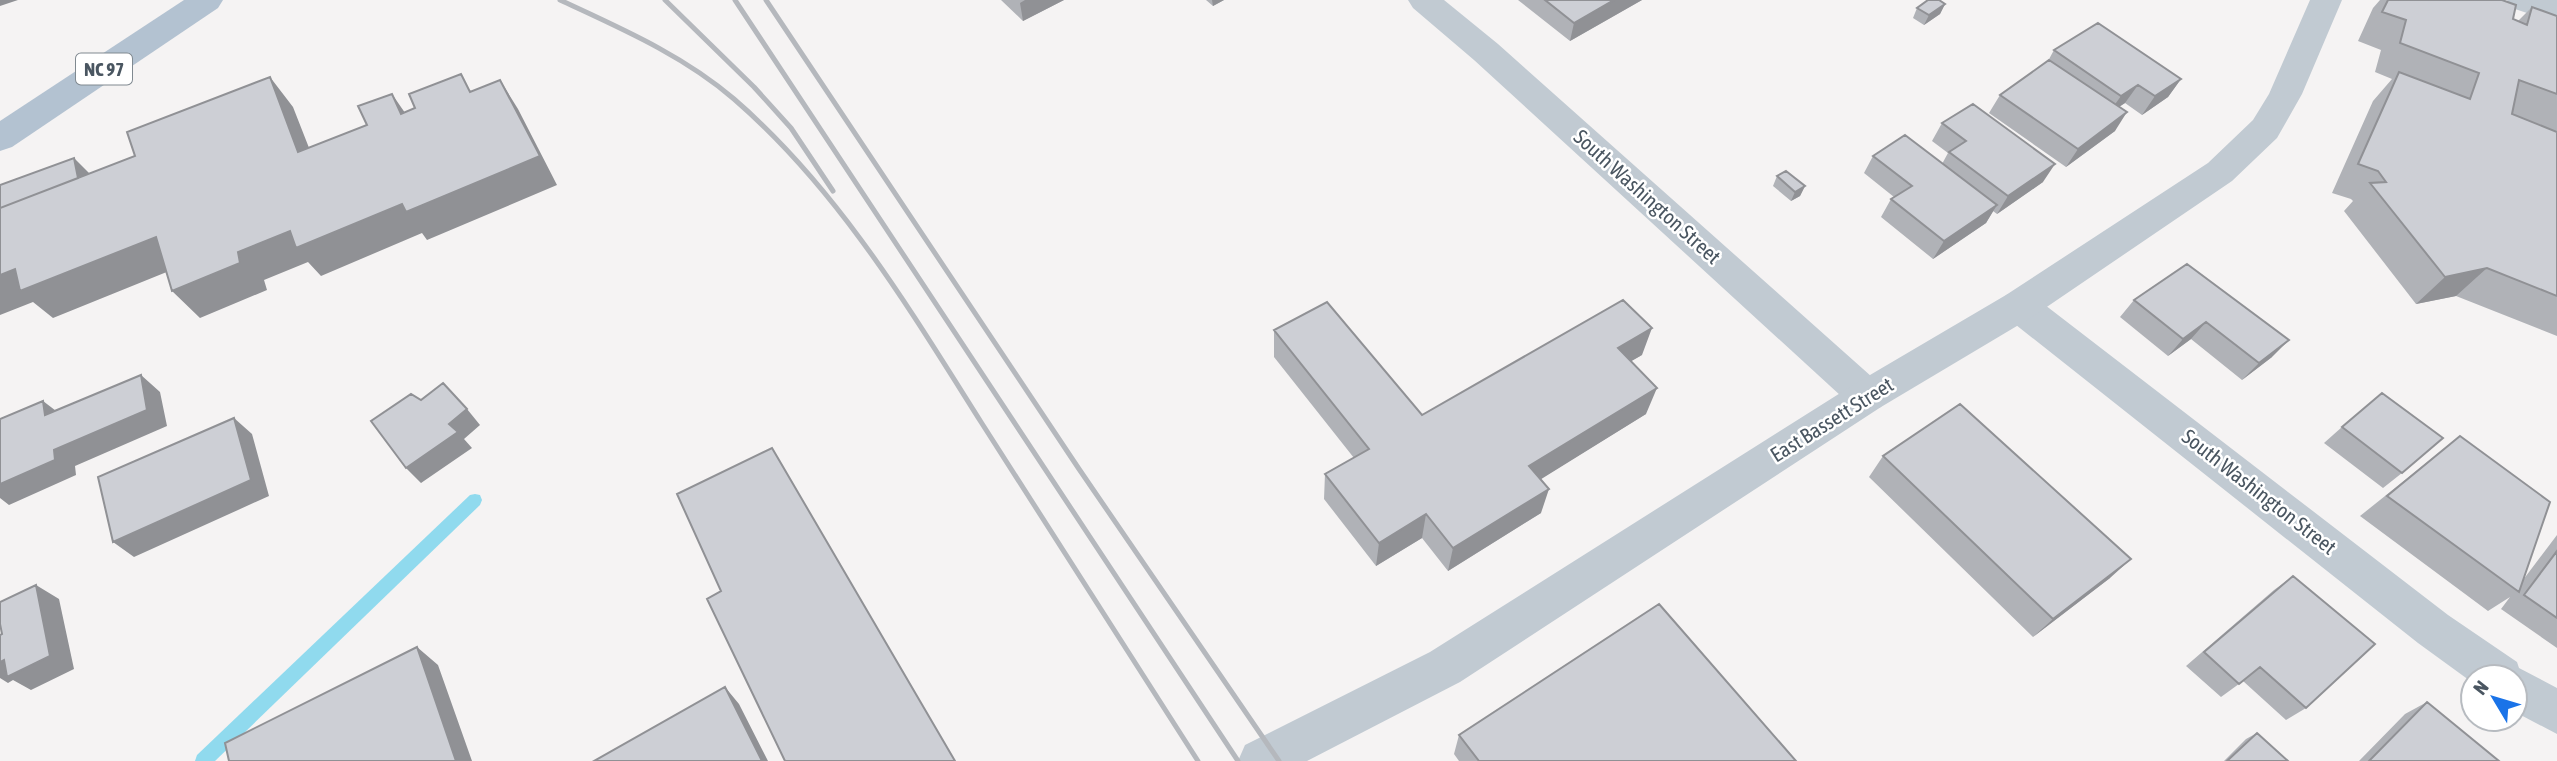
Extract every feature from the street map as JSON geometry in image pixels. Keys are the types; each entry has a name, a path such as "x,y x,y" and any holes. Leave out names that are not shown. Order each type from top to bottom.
{"main road":[{"name":"NC 97","path":"0,138 207,0"}],"street":[{"name":"South Washington Street","path":"1424,0 1486,52 1867,396"},
{"name":"East Bassett Street","path":"1261,761 1445,667 1867,396 2019,306 2220,172 2265,129 2285,94 2326,0"},
{"path":"2523,0 2557,12"},
{"name":"South Washington Street","path":"2019,306 2481,663"},
{"path":"2529,696 2557,713"}],"building":[{"path":"1545,0 1614,0 1574,23"},
{"path":"1928,0 1939,0 1945,4 1929,15 1917,8"},
{"path":"2388,0 2502,0 2516,5 2513,19 2527,25 2532,7 2557,16 2557,94 2519,80 2512,114 2557,132 2557,296 2487,268 2445,277 2370,183 2386,182 2378,171 2358,164 2399,72 2470,99 2479,73 2400,43 2406,20 2382,12"},
{"path":"2098,23 2181,79 2155,96 2138,85 2121,96 2054,50"},
{"path":"2049,60 2127,112 2078,149 2000,95"},
{"path":"461,74 470,92 500,80 540,156 406,212 402,204 296,248 290,231 238,252 240,263 172,291 156,237 20,291 15,269 0,275 0,208 135,156 127,132 270,77 298,152 367,125 358,106 392,94 401,114 415,108 409,94"},
{"path":"1973,104 2055,164 2008,196 1949,152 1966,141 1942,123"},
{"path":"1905,135 1997,205 1944,241 1891,199 1912,186 1873,156"},
{"path":"74,158 78,178 0,208 0,185"},
{"path":"1786,171 1805,186 1795,192 1777,176"},
{"path":"2187,264 2289,340 2259,363 2206,322 2183,339 2134,300"},
{"path":"1623,300 1652,328 1618,348 1657,388 1529,466 1549,489 1453,548 1426,514 1379,543 1325,474 1369,449 1274,330 1327,302 1422,415"},
{"path":"141,375 147,410 54,450 55,460 0,484 0,419 43,401 45,415"},
{"path":"443,383 467,409 449,424 458,432 406,468 371,421 411,394 421,400"},
{"path":"2382,393 2443,438 2402,473 2342,427"},
{"path":"1960,404 2131,559 2053,619 1883,456"},
{"path":"234,418 251,480 113,542 98,477"},
{"path":"2460,436 2550,502 2519,592 2387,496"},
{"path":"772,448 955,761 785,761 707,599 721,591 677,494"},
{"path":"2557,551 2557,618 2524,595"},
{"path":"2293,576 2375,644 2306,708 2260,667 2239,684 2204,652"},
{"path":"36,585 50,656 7,677 4,660 0,662 0,602"},
{"path":"1659,604 1796,761 1479,761 1459,735"},
{"path":"417,647 456,761 229,761 225,743"},
{"path":"725,687 762,761 594,761"},
{"path":"2427,702 2459,728 2459,733 2465,733 2499,761 2369,761"},
{"path":"2257,733 2288,761 2227,761"}],"waterway":[{"path":"203,761 475,500"}],"railway":[{"path":"560,0 650,43 694,69 734,99 772,134 806,171 899,293 1198,761"},
{"path":"665,0 754,87 791,128 833,191"},
{"path":"735,0 1238,761"},
{"path":"766,0 1079,469 1279,761"}]}
